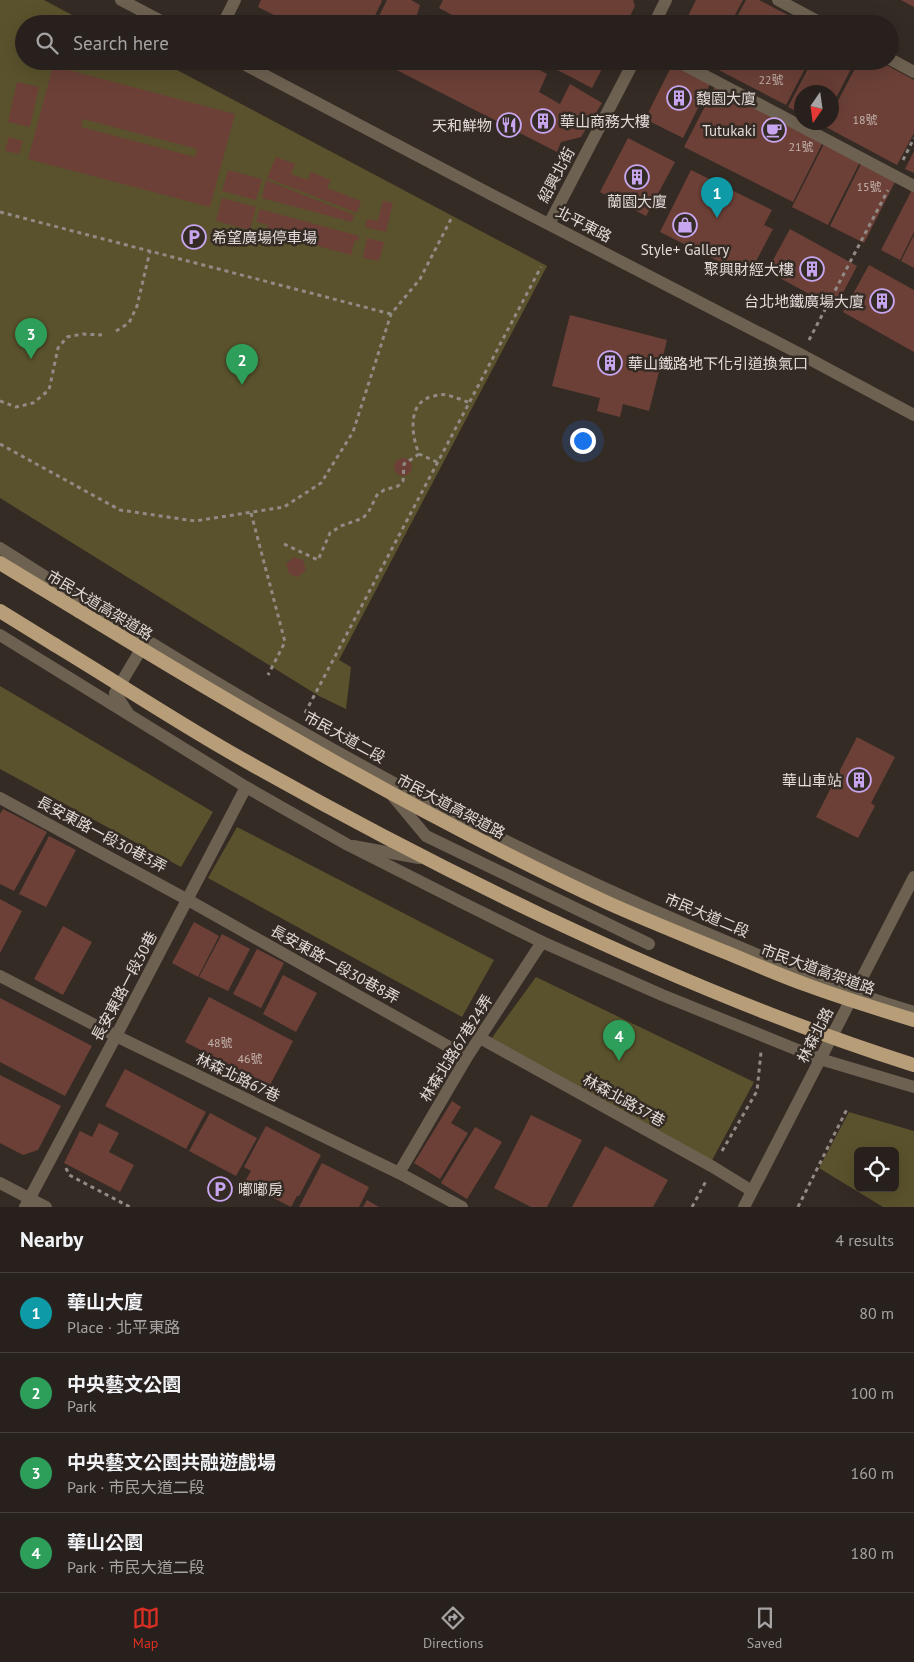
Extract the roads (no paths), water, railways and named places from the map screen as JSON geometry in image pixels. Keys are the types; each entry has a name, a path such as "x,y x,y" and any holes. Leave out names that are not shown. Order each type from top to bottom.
{"highway":[{"name":"市民大道高架道路","path":"0,563 222,698 318,753 425,812 523,862 609,903 808,986 914,1020"},
{"path":"0,611 227,750 444,867 589,937 686,980 801,1026 914,1064"}],"street":[{"path":"121,0 150,15"},
{"path":"228,15 236,0"},
{"path":"658,15 666,0"},
{"path":"778,0 806,15"},
{"path":"899,64 914,72"},
{"name":"北平東路","path":"255,70 914,415"},
{"name":"紹興北街","path":"549,224 629,70"},
{"path":"694,70 914,186"},
{"name":"市民大道二段","path":"0,548 166,652 297,729 529,853 630,900 785,966 914,1012"},
{"path":"85,688 109,689 136,643 124,626"},
{"path":"0,636 246,787 348,845 542,942 662,996 820,1059 866,1071 914,1087"},
{"path":"130,716 115,693 143,646 166,652"},
{"path":"368,768 426,836 649,944"},
{"name":"長安東路一段30巷","path":"27,1203 246,787"},
{"name":"長安東路一段30巷3弄","path":"0,798 188,900"},
{"path":"348,845 416,856 636,962"},
{"name":"林森北路","path":"744,1207 914,877"},
{"name":"長安東路一段30巷8弄","path":"188,900 467,1057"},
{"name":"林森北路67巷24弄","path":"399,1173 467,1057 542,942"},
{"name":"林森北路67巷","path":"0,976 116,1036 399,1173 462,1207"},
{"name":"林森北路37巷","path":"480,1038 713,1167 752,1191"},
{"path":"0,1184 27,1203 46,1207"}],"place":[{"name":"馥園大廈","path":"679,98"},
{"name":"華山商務大樓","path":"543,121"},
{"name":"天和鮮物","path":"509,125"},
{"name":"Tutukaki","path":"774,130"},
{"name":"蘭園大廈","path":"637,177"},
{"name":"華山大廈","path":"717,218"},
{"name":"Style+ Gallery","path":"685,225"},
{"name":"希望廣場停車場","path":"194,237"},
{"name":"聚興財經大樓","path":"812,269"},
{"name":"台北地鐵廣場大廈","path":"882,301"},
{"name":"中央藝文公園共融遊戲場","path":"31,359"},
{"name":"華山鐵路地下化引道換氣口","path":"610,363"},
{"name":"中央藝文公園","path":"242,385"},
{"name":"華山車站","path":"859,780"},
{"name":"華山公園","path":"619,1061"},
{"name":"嘟嘟房","path":"220,1189"}]}
